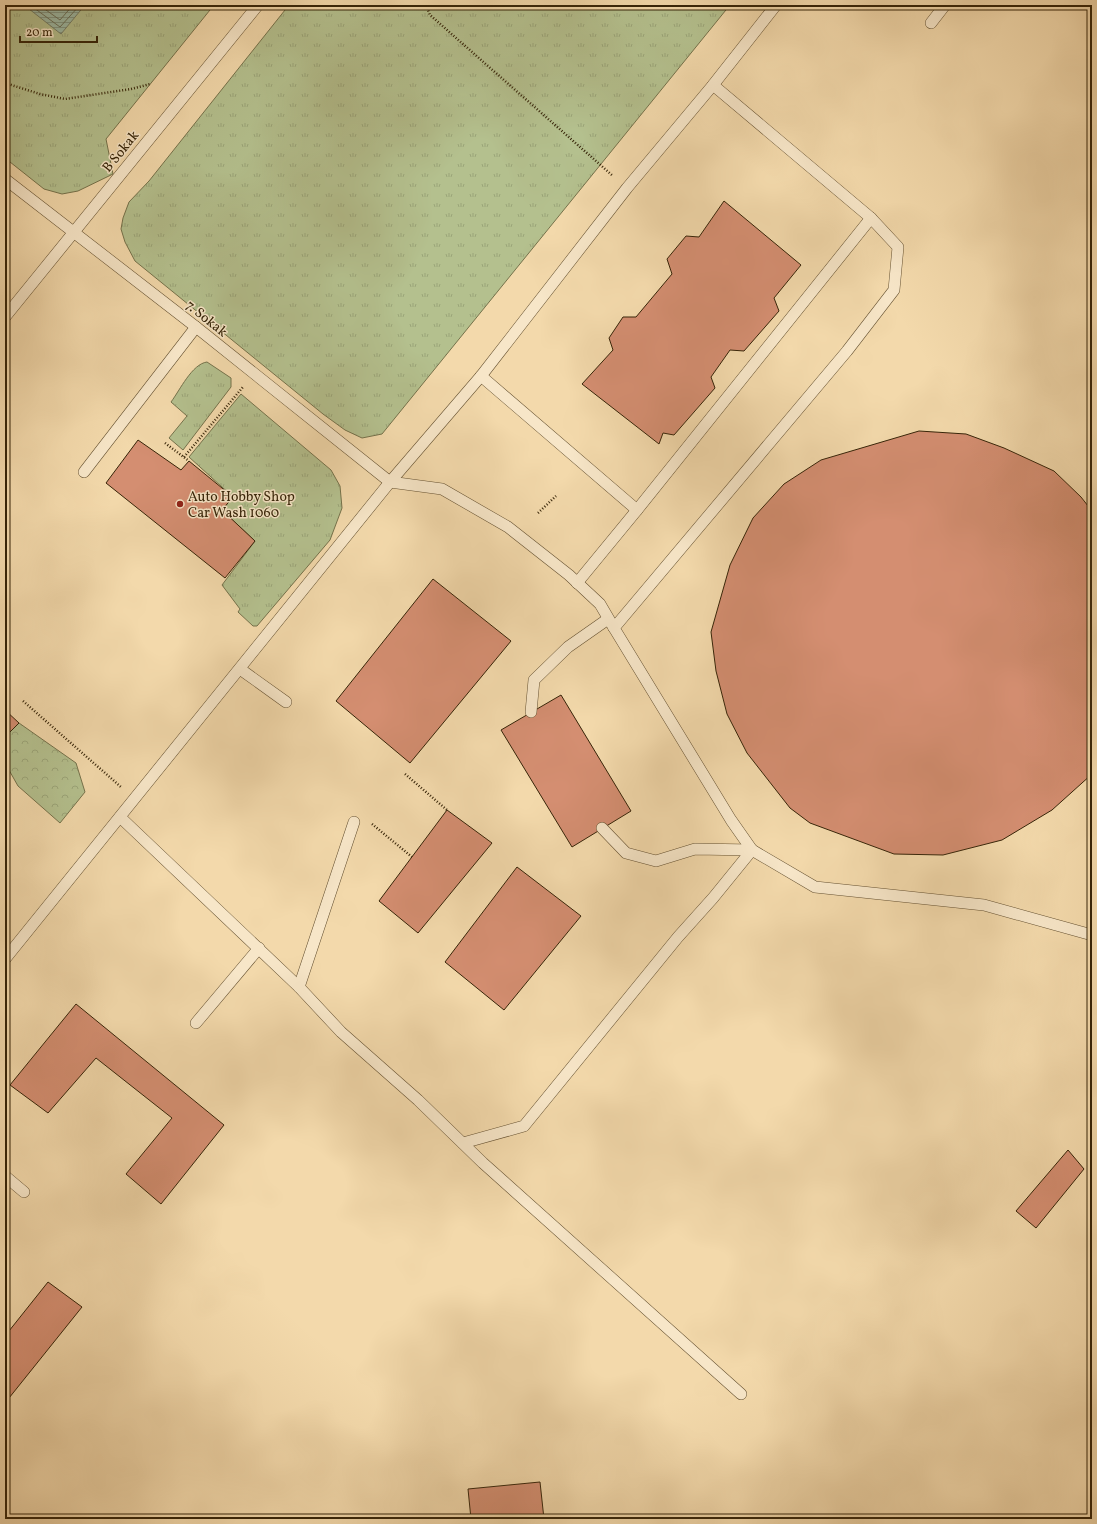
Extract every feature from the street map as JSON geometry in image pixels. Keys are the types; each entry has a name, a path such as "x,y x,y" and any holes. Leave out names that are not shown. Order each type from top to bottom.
{"lane":[{"name":"B Sokak","path":"5,317 258,5"},
{"path":"5,958 390,482 480,376 627,188 713,85 776,5"},
{"path":"931,23 945,5"},
{"path":"531,712 534,680 568,647 611,623 847,351 894,290 898,248 871,218 713,85"},
{"name":"7. Sokak","path":"5,179 390,482"},
{"path":"577,583 871,218"},
{"path":"84,472 196,328"},
{"path":"480,376 637,510"},
{"path":"390,482 442,489 508,527 577,583 600,604 730,820 752,850 815,887 984,905 1092,935"},
{"path":"240,668 286,702"},
{"path":"120,817 259,948 299,987 341,1032 418,1100 489,1168 741,1394"},
{"path":"299,987 354,822"},
{"path":"602,828 626,853 656,861 695,849 752,850"},
{"path":"462,1143 524,1126 678,937 713,898 752,850"},
{"path":"196,1023 259,948"},
{"path":"5,1176 24,1192"}],"path":[{"path":"426,5 430,15 627,188"},
{"path":"5,83 40,94 65,99 131,89 150,84"},
{"path":"184,458 253,374"},
{"path":"165,443 189,461"},
{"path":"538,513 556,496"},
{"path":"23,701 135,799"},
{"path":"405,774 447,810"},
{"path":"367,820 412,857"}],"green space":[{"path":"5,5 214,5 106,139 113,174 78,191 62,194 44,189 5,158"},
{"path":"289,5 730,5 382,434 362,438 345,430 323,414 135,261 125,242 121,229 123,218 129,202 149,181"},
{"path":"207,362 231,378 231,387 183,450 169,438 187,416 171,402 191,372 196,367"},
{"path":"241,394 331,470 340,486 342,508 330,540 257,626 253,626 238,612 240,609 222,585 255,541 222,510 233,497 189,457"},
{"path":"19,723 76,763 85,792 60,823 18,786 5,763 5,737"}],"water":[{"path":"24,5 85,5 61,34"}],"building":[{"path":"724,201 801,265 774,298 779,311 744,351 730,350 711,377 715,388 674,435 663,433 659,444 582,384 613,350 609,338 623,317 636,317 672,274 667,259 686,236 699,237"},
{"path":"919,431 966,434 1004,448 1054,471 1081,497 1092,511 1092,774 1052,810 1002,840 943,855 894,854 810,823 790,808 747,753 727,714 716,671 711,632 730,565 753,518 784,484 821,460"},
{"name":"Auto Hobby Shop Car Wash 1060","path":"138,440 181,470 189,461 233,497 222,510 255,541 225,578 106,483"},
{"path":"433,579 511,641 410,763 336,701"},
{"path":"561,695 631,811 572,847 501,730"},
{"path":"5,710 19,723 5,737"},
{"path":"447,810 492,843 418,933 379,901"},
{"path":"517,867 581,916 504,1010 445,962"},
{"path":"76,1004 224,1125 161,1204 126,1174 172,1118 96,1058 48,1113 10,1085"},
{"path":"1068,1150 1084,1169 1036,1228 1016,1211"},
{"path":"48,1282 82,1307 5,1403 5,1336"},
{"path":"540,1482 544,1519 471,1519 468,1489"}],"place":[{"name":"Auto Hobby Shop Car Wash 1060","path":"180,504"}]}
